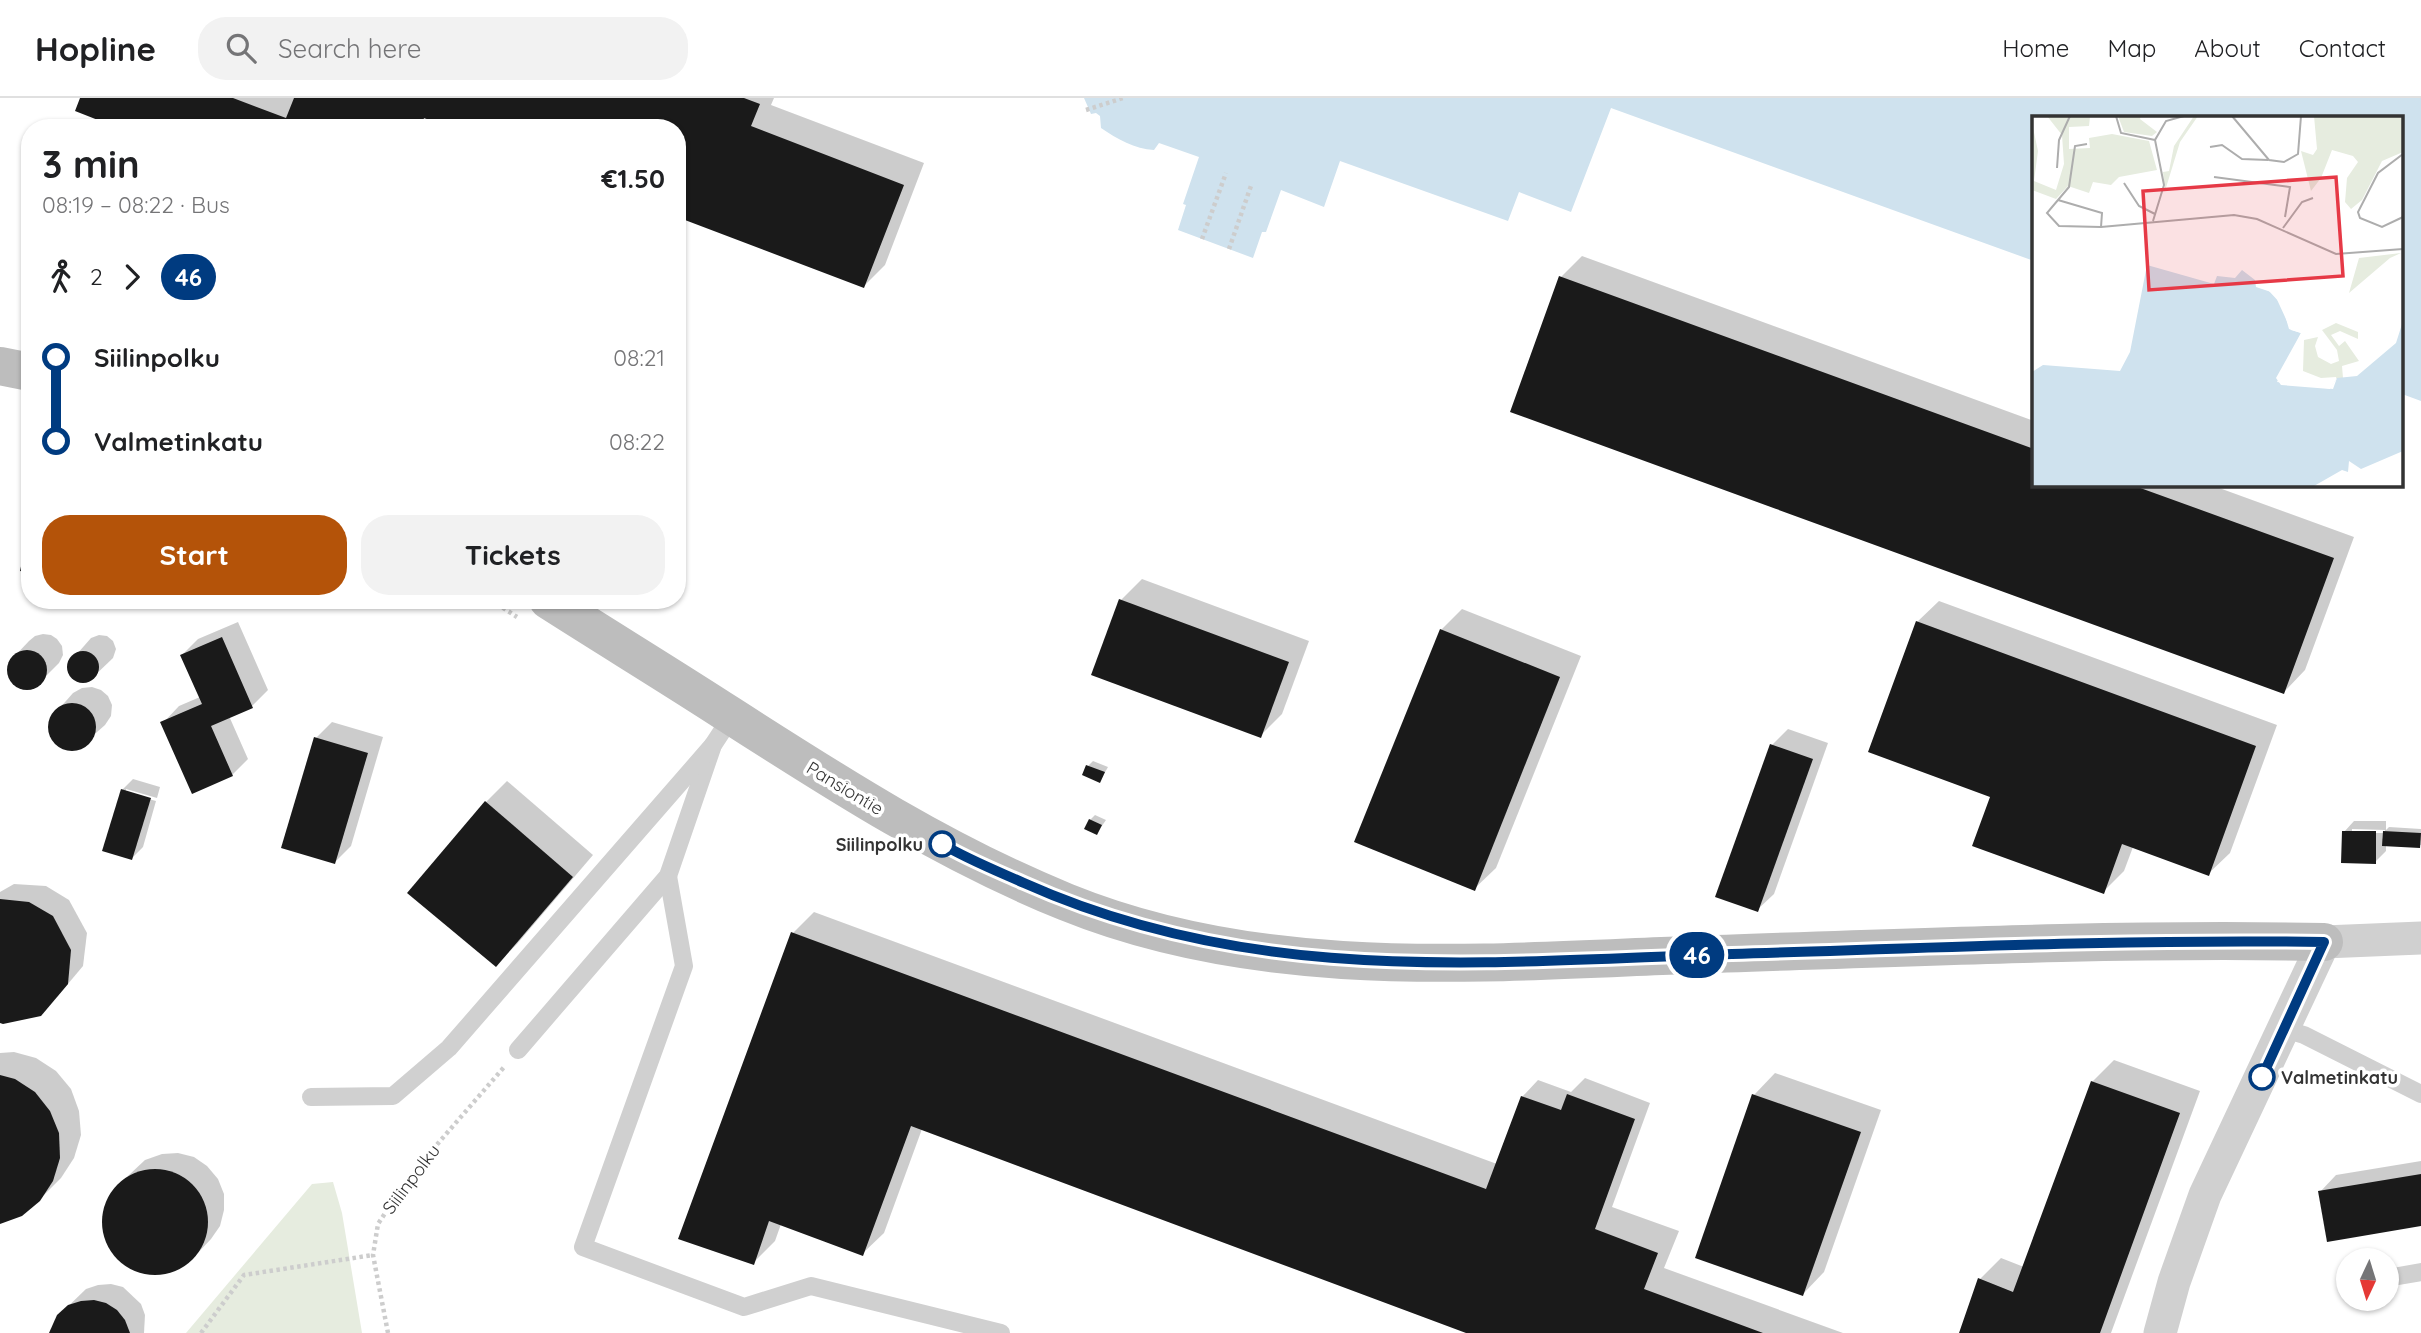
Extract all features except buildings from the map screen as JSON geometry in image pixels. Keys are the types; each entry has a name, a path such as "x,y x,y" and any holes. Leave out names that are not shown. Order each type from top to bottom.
{"street":[{"path":"0,366 21,370"},
{"name":"Pansiontie","path":"537,612 723,731 816,772 947,847 1067,902 1178,936 1279,953 1365,962 1500,964 2137,941 2324,942 2421,938"},
{"path":"2160,1333 2174,1282 2205,1195 2324,942"}],"lane":[{"path":"518,1050 668,876 723,731"},
{"path":"311,1097 393,1096 449,1048 723,731"},
{"path":"668,876 684,966 583,1247 744,1307 810,1286 1001,1333"},
{"path":"2284,1029 2304,1035 2421,1094"},
{"path":"2399,1276 2421,1272"}],"path":[{"path":"1086,110 1123,98"},
{"path":"1202,239 1226,173"},
{"path":"1229,249 1252,183"},
{"name":"Siilinpolku","path":"388,1333 373,1255 378,1224 408,1178 518,1050"},
{"path":"201,1333 244,1275 373,1255"}],"shaded area":[{"path":"333,1182 342,1213 362,1333 186,1333 312,1184"}],"water":[{"path":"1084,98 2421,98 2421,401 2404,395 2404,116 2032,116 2032,260 1611,108 1571,212 1519,192 1508,221 1340,161 1324,207 1281,190 1266,232 1262,232 1253,258 1178,230 1186,205 1183,204 1199,157 1159,143 1154,150 1133,146 1101,128 1100,116 1091,114"}],"bus line":[{"name":"46","path":"942,844 1067,902 1145,928 1190,939 1304,957 1365,962 1500,964 2137,941 2324,942 2262,1077"}],"place":[{"name":"Siilinpolku","path":"942,844"},
{"name":"Valmetinkatu","path":"2262,1077"}]}
